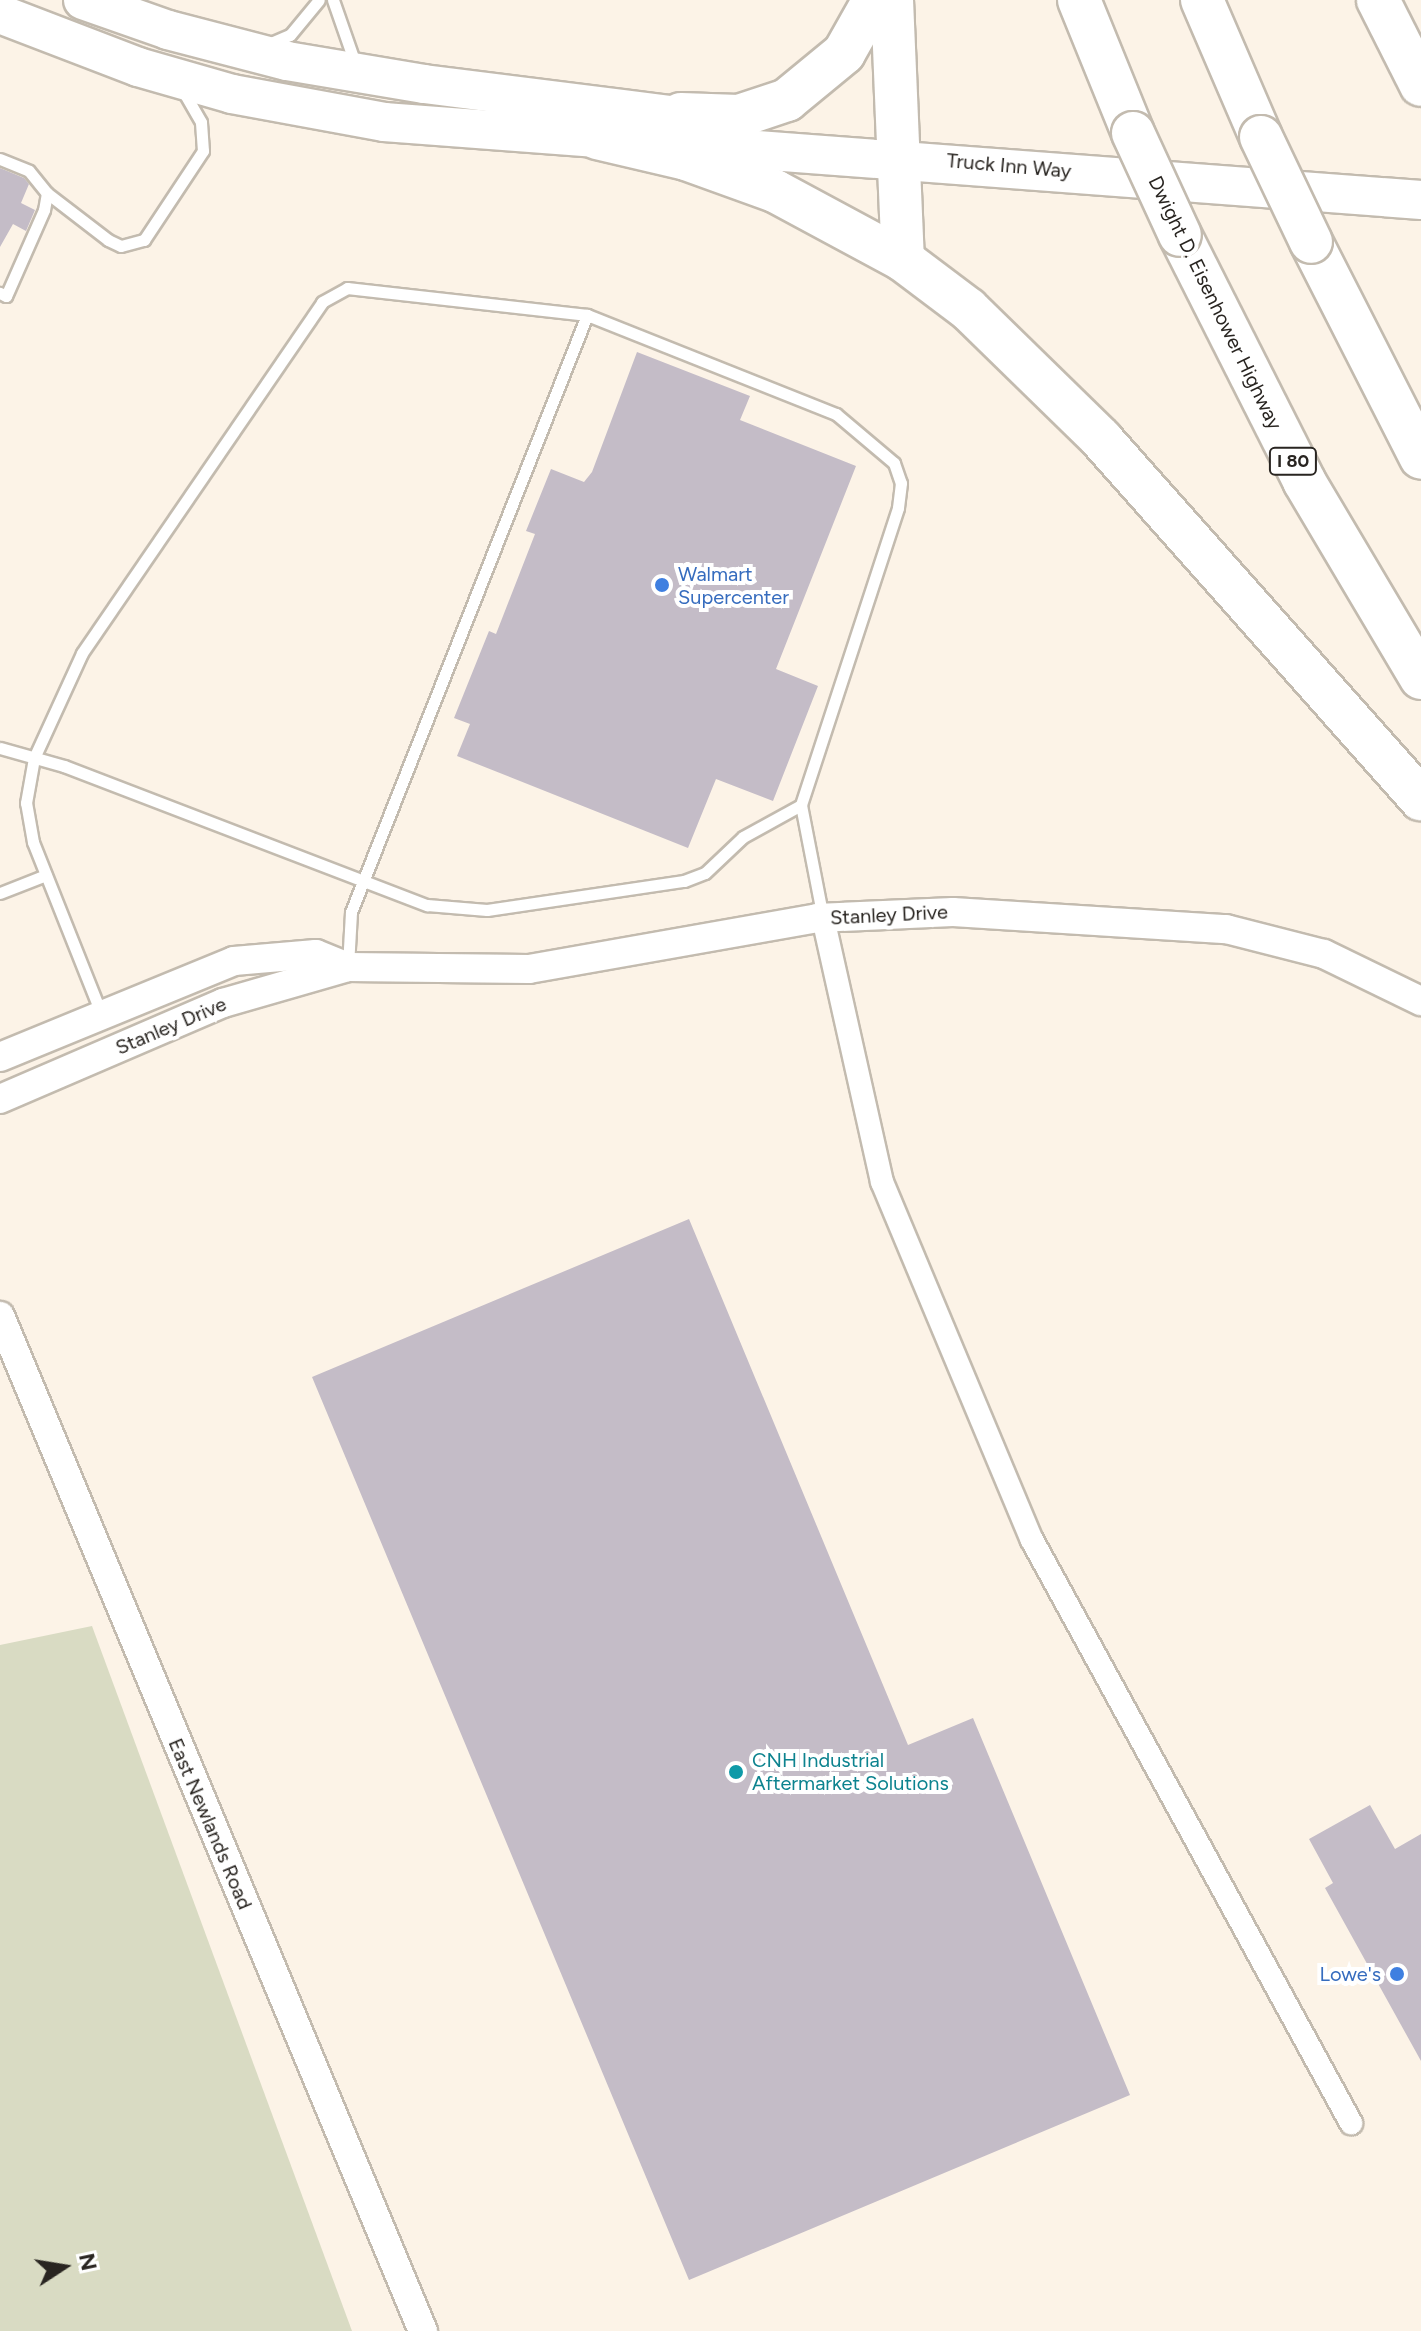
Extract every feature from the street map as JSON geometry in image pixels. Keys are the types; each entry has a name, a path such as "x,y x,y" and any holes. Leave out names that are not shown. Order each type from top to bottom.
{"highway":[{"path":"83,0 248,52 366,76 681,114 897,157"},
{"path":"681,114 739,116 787,100 844,53 874,0"},
{"path":"892,0 903,260"},
{"name":"Dwight D. Eisenhower Highway","path":"1079,0 1133,133 1180,235 1304,481 1421,678"},
{"path":"1202,0 1261,137 1311,242 1421,458"},
{"path":"1378,0 1421,85"},
{"name":"Truck Inn Way","path":"0,14 175,78 303,110 384,122 897,157 1421,200"},
{"path":"597,138 686,159 763,186 903,260 968,309 1051,385 1421,800"}],"street":[{"name":"Stanley Drive","path":"0,1099 223,1003 348,967 529,969 746,927 823,918 953,912 1226,929 1324,954 1421,1001"},
{"path":"823,918 882,1182 1032,1540 1351,2123"},
{"name":"Stanley Drive","path":"0,1057 214,967 254,957 316,954 348,967"},
{"name":"East Newlands Road","path":"0,1316 423,2331"}],"lane":[{"path":"248,52 290,35 319,0"},
{"path":"333,0 345,42 366,76"},
{"path":"0,159 29,171 47,193 108,240 121,246 144,240 203,151 201,122 175,78"},
{"path":"3,295 44,210 47,193"},
{"path":"101,1013 46,875 26,803 34,758 82,653 333,292 362,287 587,315 836,414 894,463 901,483 898,508 801,805 823,918"},
{"path":"348,967 346,940 365,877 587,315"},
{"path":"0,748 365,877 427,905 487,910 545,905 705,873 743,837 801,805"},
{"path":"0,893 46,875"}],"green space":[{"path":"92,1626 352,2331 0,2331 0,1645"}],"building":[{"path":"0,168 24,178 29,184 21,203 35,210 26,231 13,224 0,247"},
{"name":"Walmart Supercenter","path":"637,352 750,396 740,420 856,466 776,669 818,686 773,801 716,779 688,848 457,756 470,724 454,718 489,631 496,634 535,534 526,531 551,469 584,482 592,472"},
{"name":"CNH Industrial Aftermarket Solutions","path":"689,1219 908,1745 973,1718 1130,2095 689,2280 312,1377"},
{"name":"Lowe's","path":"1370,1805 1395,1849 1421,1834 1421,2061 1325,1888 1333,1883 1309,1839"}],"place":[{"name":"Walmart Supercenter","path":"662,585"},
{"name":"CNH Industrial Aftermarket Solutions","path":"736,1772"},
{"name":"Lowe's","path":"1397,1974"}]}
